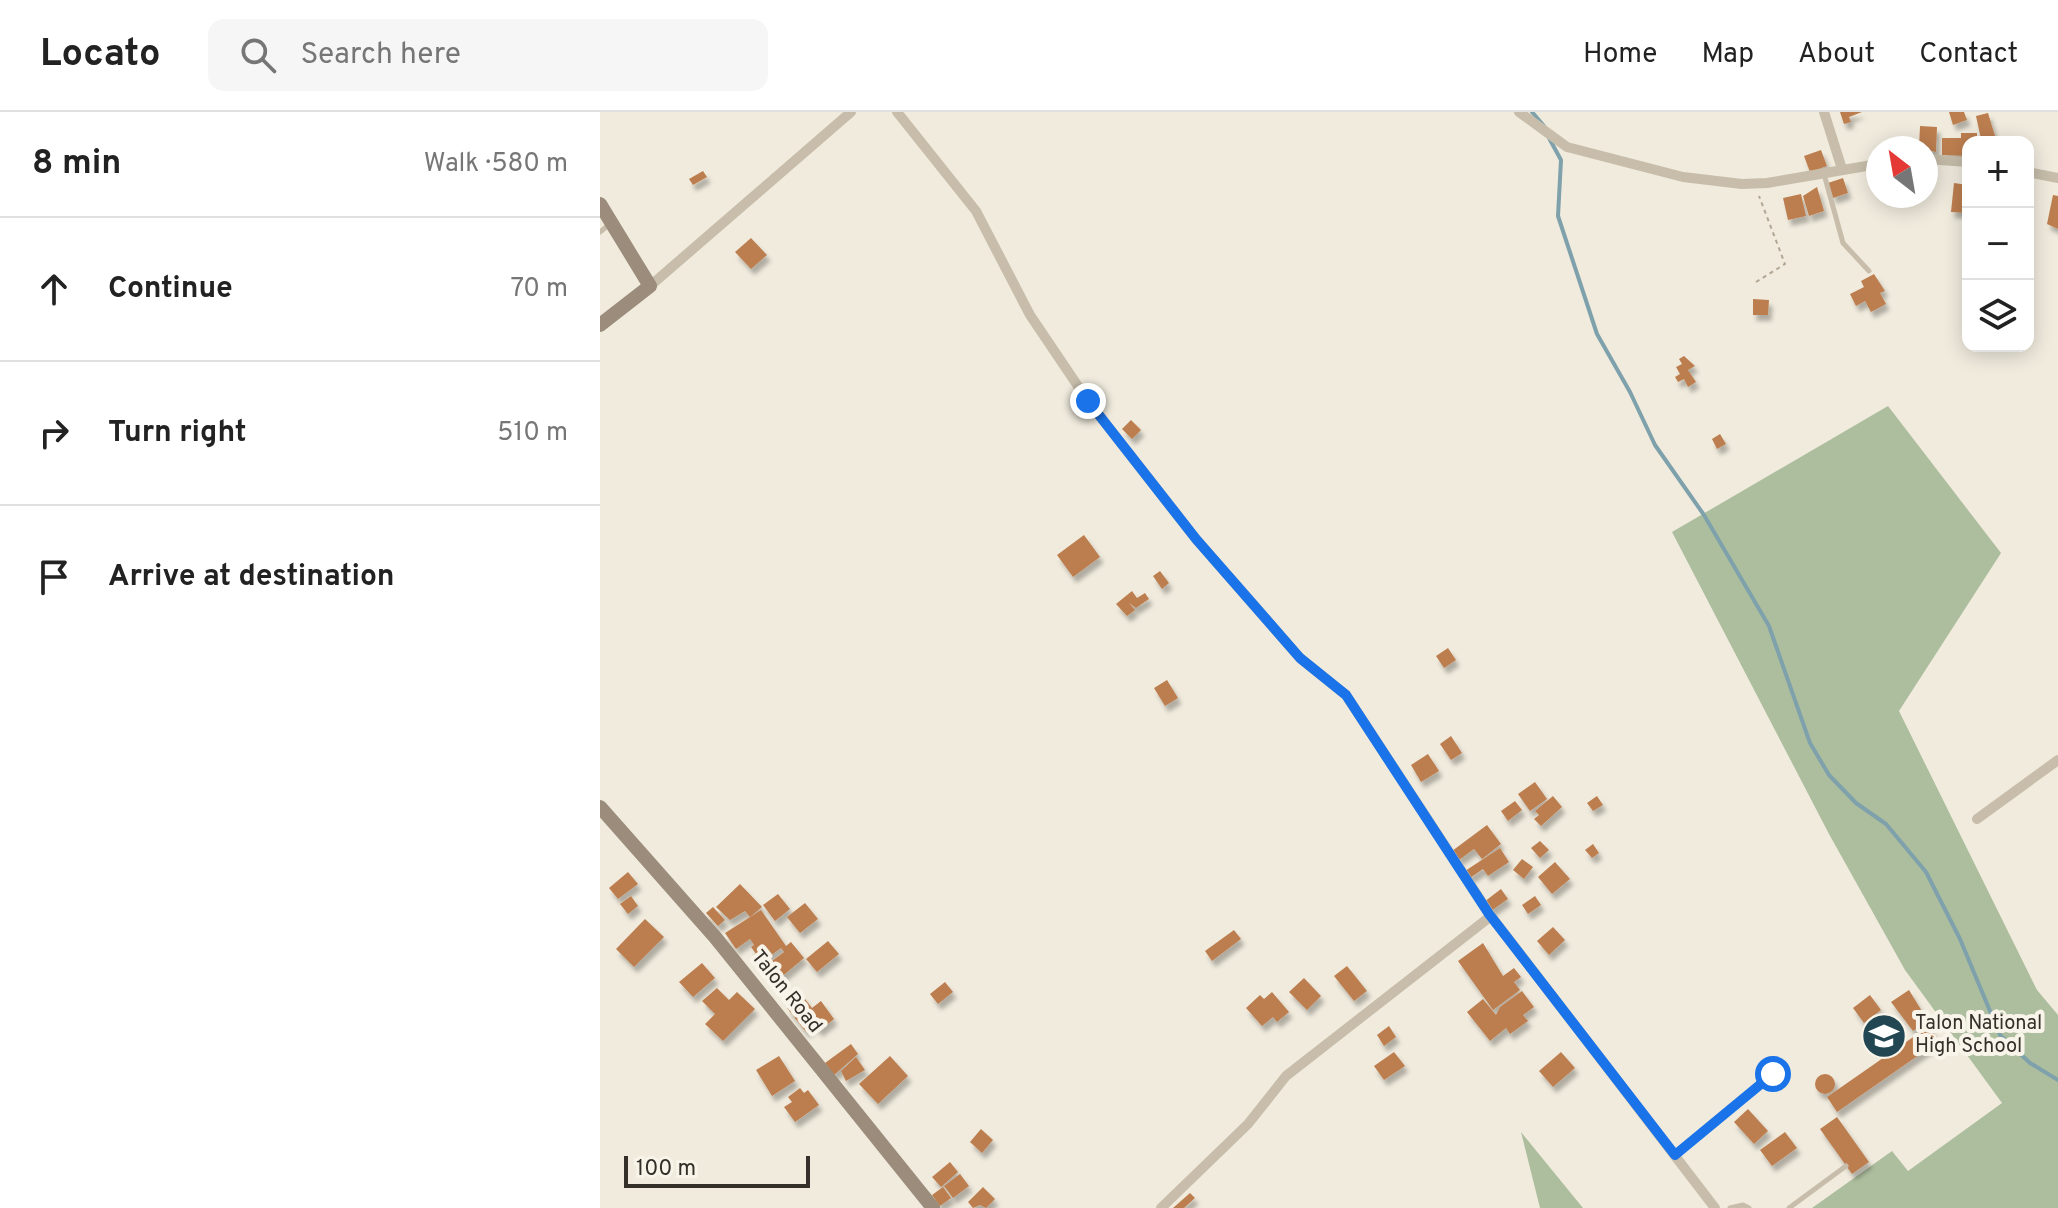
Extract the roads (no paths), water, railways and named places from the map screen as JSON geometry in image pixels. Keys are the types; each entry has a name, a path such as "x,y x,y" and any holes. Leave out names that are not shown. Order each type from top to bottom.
{"street":[{"path":"600,325 650,286 851,112"},
{"path":"897,112 976,211 1030,315 1088,401 1196,539 1269,623 1300,658 1346,695 1491,916 1715,1208"},
{"path":"1519,112 1567,147 1683,177 1754,183 1866,166"},
{"path":"1824,112 1842,169"},
{"path":"1938,160 1962,162"},
{"path":"2034,173 2058,178"},
{"path":"600,204 606,227 650,286"},
{"path":"1977,819 2058,760"},
{"name":"Talon Road","path":"600,807 715,937 933,1208"},
{"path":"1161,1208 1248,1124 1286,1076 1491,916"}],"lane":[{"path":"1823,173 1843,243 1869,271"},
{"path":"1675,1155 1773,1074"},
{"path":"1789,1208 1846,1166"},
{"path":"1730,1208 1743,1205 1749,1208"}],"waterway":[{"path":"1532,112 1544,126"},
{"path":"1549,138 1561,160 1558,216 1597,334 1655,445 1704,515 1769,626 1810,743 1829,775 1856,803 1886,824 1926,872 1960,939 2000,1035 2030,1063 2058,1080"}],"place":[{"name":"Talon National High School","path":"1884,1036"}]}
